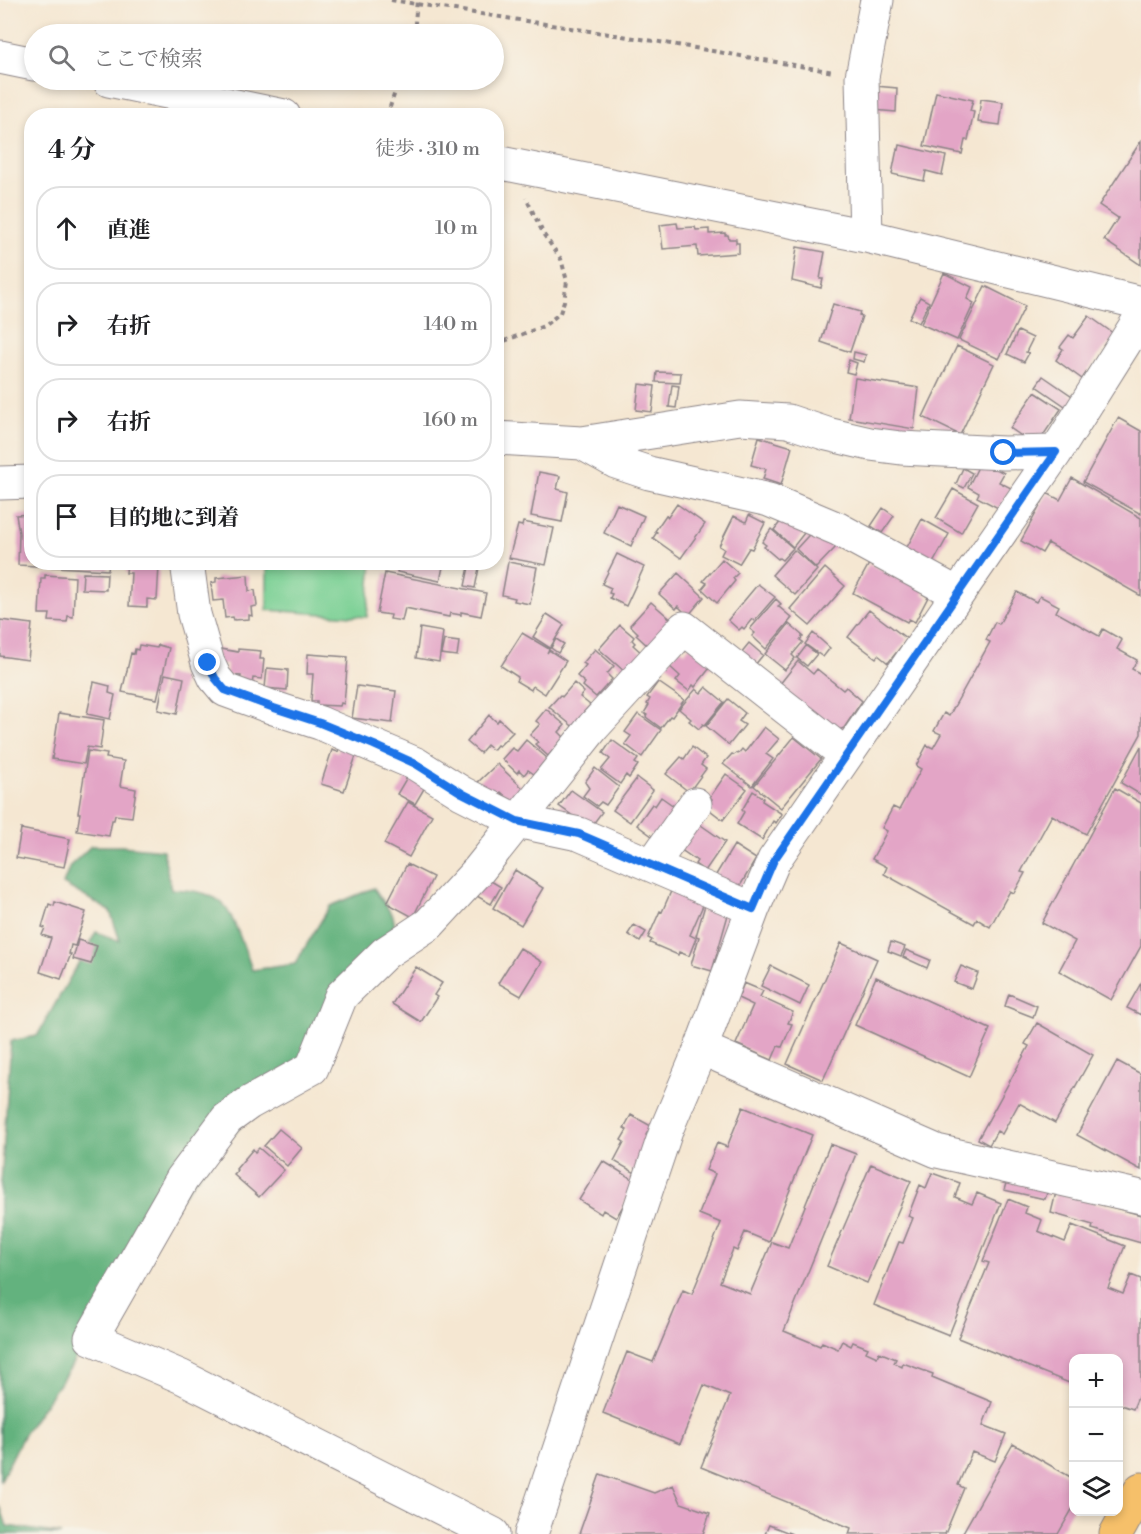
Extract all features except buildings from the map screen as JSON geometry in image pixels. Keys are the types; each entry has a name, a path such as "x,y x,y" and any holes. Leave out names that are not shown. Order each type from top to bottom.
{"highway":[{"path":"1116,1534 1141,1489"}],"street":[{"path":"866,236 862,77 877,0"},
{"path":"0,57 24,62"},
{"path":"158,90 245,108"},
{"path":"506,164 866,236 1141,303"},
{"path":"531,1534 668,1128 774,860 1056,452 1141,317"},
{"path":"504,438 582,443 740,418 788,421 827,434 902,448 1004,453 1056,452"},
{"path":"582,443 616,462 649,473 769,500 838,529 958,594"},
{"path":"0,483 24,482"},
{"path":"188,570 194,615 208,663 215,678 225,690 320,723 405,759 462,793 517,821 579,834 753,909"},
{"path":"493,1534 182,1377 91,1338 182,1179 227,1119 249,1103 312,1068 341,996 385,953 429,924 478,871 592,728 684,628 846,755"},
{"path":"652,866 695,804"},
{"path":"701,1048 937,1151 1141,1197"}],"path":[{"path":"391,0 416,2 862,77"},
{"path":"415,24 416,2"},
{"path":"390,108 396,90"},
{"path":"504,341 544,326 560,313 567,280 561,259 544,234 506,164"}],"green space":[{"path":"267,570 371,570 367,617 267,610"},
{"path":"91,846 163,850 171,889 204,893 221,902 234,924 252,970 295,964 330,906 374,888 393,916 396,931 299,1062 285,1073 128,1261 70,1368 24,1434 0,1482 0,1199 11,1041 37,1036 96,932 120,941 110,911 63,884 70,866"},
{"path":"0,1506 7,1526 61,1534 0,1534"}],"route":[{"path":"208,663 215,678 225,690 320,723 374,745 416,764 462,793 517,821 579,834 753,909 774,860 1056,452 1004,453"}]}
